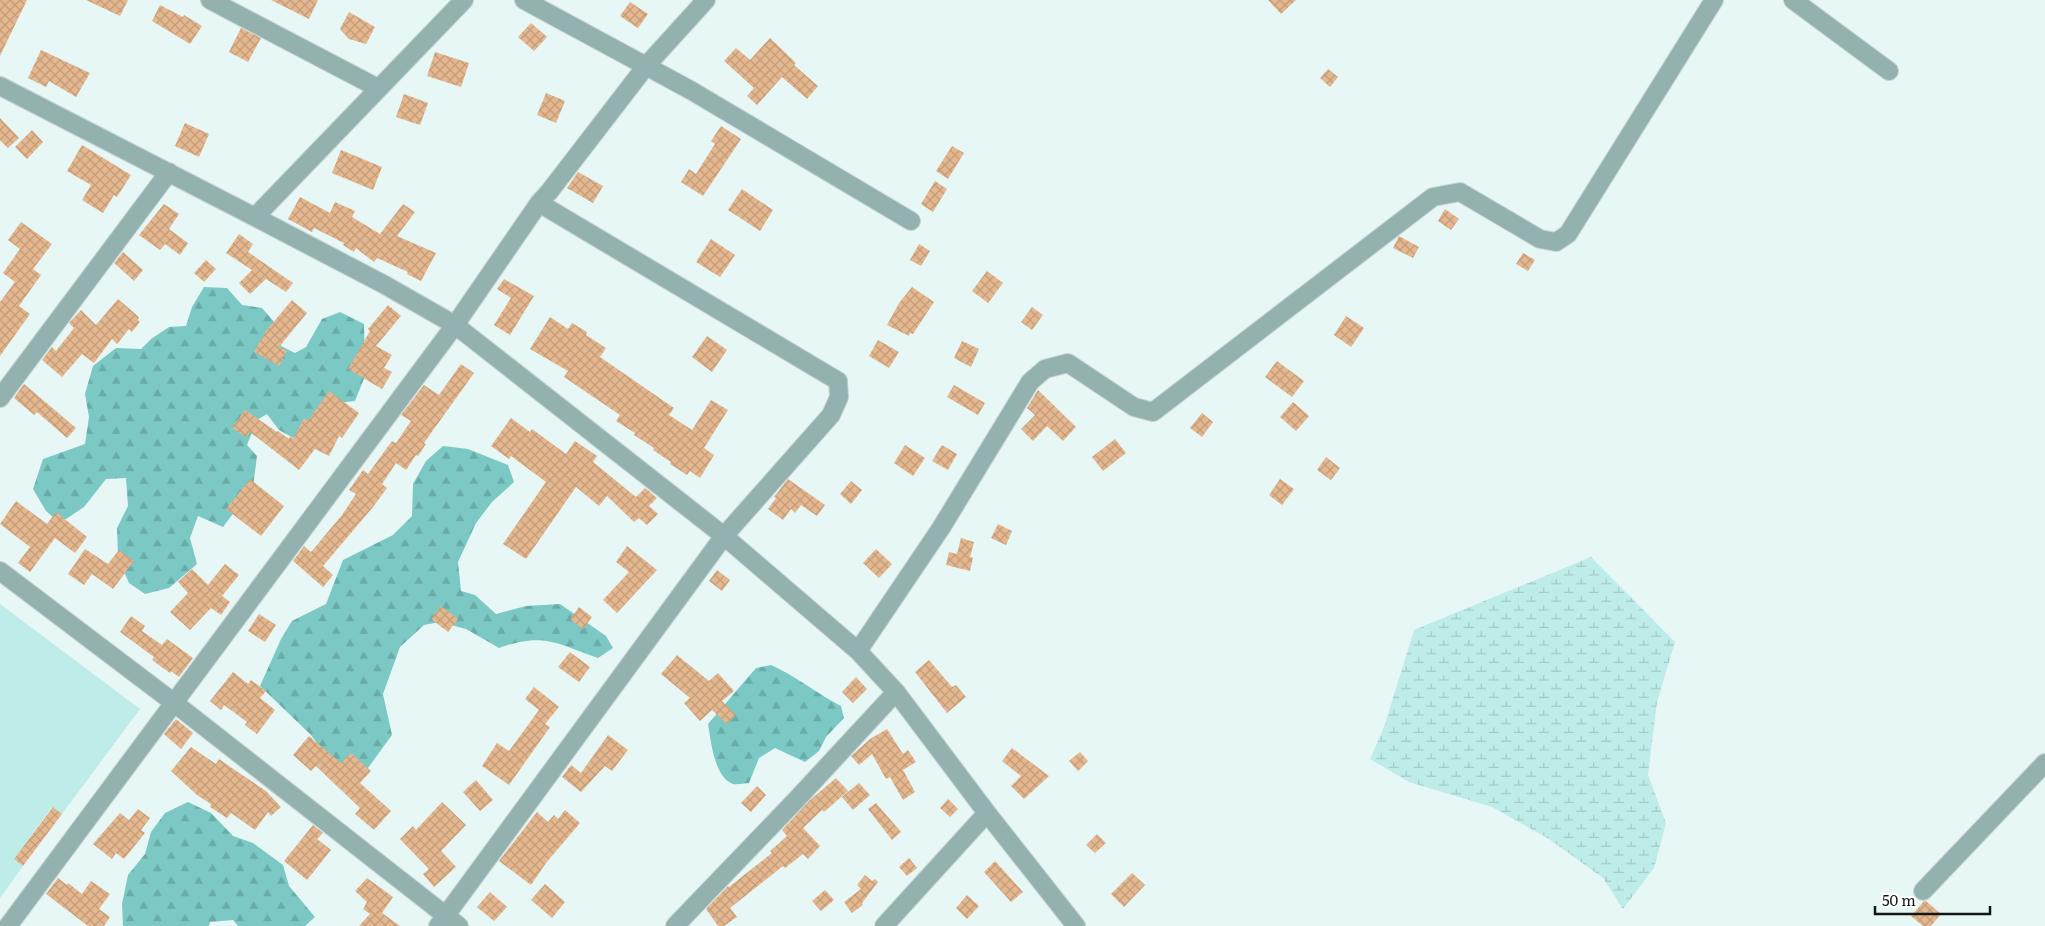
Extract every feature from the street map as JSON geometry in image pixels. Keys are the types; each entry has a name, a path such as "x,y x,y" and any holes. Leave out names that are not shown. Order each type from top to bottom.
{"street":[{"path":"210,0 378,88"},
{"path":"255,216 464,0"},
{"path":"524,0 692,91 911,221"},
{"path":"8,926 455,325 538,203 549,192 646,66 706,0"},
{"path":"858,651 941,528 1030,382 1045,369 1068,363 1134,407 1153,412 1433,197 1460,192 1540,239 1556,242 1568,234 1714,0"},
{"path":"1793,0 1889,72"},
{"path":"0,86 255,216 455,325 724,536 858,651 896,692 987,813 1076,926"},
{"path":"0,398 169,172"},
{"path":"0,571 173,702 448,922 724,536 831,414 839,397 838,381 538,203"},
{"path":"674,926 797,799 896,692"},
{"path":"1922,891 2045,764"},
{"path":"884,926 987,813"}],"green space":[{"path":"204,287 227,288 242,305 262,308 276,324 281,346 295,353 306,347 322,319 340,312 364,324 365,376 355,401 336,403 308,446 279,430 267,414 257,420 247,445 257,456 253,487 223,527 198,516 190,538 197,564 169,588 145,594 129,583 118,557 117,528 128,506 126,478 106,479 84,507 60,523 46,511 33,489 43,459 85,444 89,417 85,394 93,366 116,348 141,349 151,339 169,327 186,326 192,307"},
{"path":"443,446 468,449 508,465 514,482 492,502 476,523 458,562 461,591 475,595 496,614 526,606 560,604 606,636 613,648 598,658 549,641 527,641 499,648 466,629 440,622 424,625 400,647 383,694 392,735 365,772 338,769 310,734 260,686 281,639 292,621 326,604 343,560 393,535 412,516 413,484 426,461"},
{"path":"1591,557 1675,642 1657,702 1648,775 1666,823 1654,868 1623,909 1603,878 1549,839 1492,807 1409,782 1370,759 1384,727 1414,630"},
{"path":"0,604 140,709 62,814 52,807 14,859 23,866 0,898"},
{"path":"771,665 841,706 844,718 826,737 819,751 805,762 775,748 759,758 749,783 733,784 722,774 714,758 708,724 756,668"},
{"path":"188,802 211,813 233,836 253,843 283,865 289,886 315,917 305,926 238,926 233,920 210,922 209,926 123,926 122,904 128,875 145,854 151,832 165,813"}],"building":[{"path":"0,0 27,0 0,56"},
{"path":"86,0 128,0 120,16"},
{"path":"271,0 318,0 309,19"},
{"path":"1268,0 1296,0 1281,14"},
{"path":"630,2 648,14 638,28 620,16"},
{"path":"160,5 183,17 184,15 202,26 190,44 152,21"},
{"path":"349,12 375,27 366,44 349,39 340,29"},
{"path":"531,23 547,37 534,51 518,37"},
{"path":"241,28 261,38 248,62 229,52"},
{"path":"770,38 796,63 794,65 818,86 807,99 782,77 757,105 747,96 754,88 724,61 736,48 750,60"},
{"path":"41,50 90,73 76,97 49,81 46,87 28,78"},
{"path":"435,52 469,63 461,87 427,76"},
{"path":"1328,69 1338,77 1330,87 1320,78"},
{"path":"546,93 565,101 556,123 537,115"},
{"path":"404,94 428,103 420,125 396,117"},
{"path":"0,118 19,138 8,148 0,140"},
{"path":"185,123 209,134 199,157 175,146"},
{"path":"721,126 741,139 703,196 681,182 689,169 696,174 715,144 711,141"},
{"path":"32,130 43,142 27,159 15,147"},
{"path":"82,145 131,175 117,197 114,195 103,213 82,200 91,185 67,171"},
{"path":"952,146 964,153 948,179 936,171"},
{"path":"341,150 382,167 373,190 332,173"},
{"path":"578,172 603,186 593,203 567,188"},
{"path":"935,181 947,189 933,212 921,204"},
{"path":"742,189 773,210 760,231 728,210"},
{"path":"300,197 330,213 335,202 355,211 352,217 380,234 403,204 415,212 397,236 436,253 421,281 407,274 408,272 377,258 374,262 356,248 354,252 343,245 344,243 314,228 312,232 288,219"},
{"path":"164,204 179,214 169,229 188,243 180,255 165,244 160,250 139,235"},
{"path":"1445,209 1459,219 1451,230 1438,221"},
{"path":"21,222 52,244 33,269 41,275 19,306 30,314 0,356 0,302 15,282 3,273 20,249 8,240"},
{"path":"239,234 253,244 248,252 293,283 286,292 266,279 250,294 239,283 252,270 226,253"},
{"path":"1399,236 1419,247 1413,258 1393,248"},
{"path":"711,239 735,255 720,277 696,262"},
{"path":"919,244 930,251 921,266 910,260"},
{"path":"123,252 143,270 134,281 114,263"},
{"path":"1523,253 1535,260 1528,271 1516,264"},
{"path":"206,260 216,269 204,282 194,273"},
{"path":"987,271 1003,283 988,303 972,291"},
{"path":"504,279 534,296 510,335 494,325 511,298 497,289"},
{"path":"912,287 934,302 913,334 910,333 909,336 887,325 899,303"},
{"path":"118,299 139,317 138,320 140,322 132,332 129,329 117,344 112,339 94,363 82,354 62,377 42,360 52,347 56,351 74,328 69,323 81,310 96,325"},
{"path":"292,300 307,313 279,347 287,351 279,366 254,352 266,331"},
{"path":"388,305 401,316 376,346 392,355 384,368 392,372 382,389 348,369 370,331 368,329"},
{"path":"1032,307 1043,315 1032,330 1021,322"},
{"path":"1346,316 1364,328 1351,347 1334,335"},
{"path":"550,317 568,329 572,323 587,332 586,335 606,348 600,357 674,408 669,415 692,430 711,400 728,410 704,448 714,455 700,478 690,471 687,475 670,464 671,462 653,450 654,448 616,421 620,415 564,377 568,371 530,349"},
{"path":"707,336 727,350 712,372 692,357"},
{"path":"878,340 899,352 889,368 869,356"},
{"path":"962,341 979,349 971,367 954,358"},
{"path":"1277,361 1304,381 1292,397 1265,377"},
{"path":"461,364 474,373 424,443 426,444 418,456 416,455 406,470 396,463 382,484 387,488 323,566 333,575 323,587 293,561 304,546 311,552 342,515 356,494 349,490 363,470 368,474 392,441 396,443 411,421 401,415 424,385 439,395"},
{"path":"24,384 76,428 67,438 37,412 34,415 14,398"},
{"path":"954,385 985,403 978,415 947,397"},
{"path":"1038,390 1076,427 1063,441 1047,426 1033,441 1021,429 1035,415 1027,408"},
{"path":"329,391 359,413 342,438 339,436 329,456 315,449 299,470 250,432 246,437 232,428 245,410 277,432 289,439 290,436 293,439 304,418 308,421"},
{"path":"1293,402 1309,416 1296,431 1280,417"},
{"path":"1202,413 1213,422 1202,437 1190,428"},
{"path":"511,418 530,432 532,429 566,454 575,441 597,456 593,462 636,497 645,488 657,498 649,506 658,514 647,525 639,518 634,522 607,496 599,506 576,487 526,559 503,544 546,482 511,456 509,459 491,446"},
{"path":"1115,439 1126,453 1103,471 1092,457"},
{"path":"905,445 925,458 913,476 894,463"},
{"path":"942,445 957,454 948,470 932,461"},
{"path":"1326,457 1340,468 1331,480 1317,470"},
{"path":"250,479 284,506 261,536 226,509"},
{"path":"788,479 825,505 817,516 801,505 795,513 791,509 783,520 768,509 776,498 774,497"},
{"path":"1280,479 1294,489 1282,505 1269,495"},
{"path":"851,481 862,490 851,504 840,494"},
{"path":"16,501 47,524 56,512 87,537 75,553 55,538 30,572 18,563 30,547 0,524"},
{"path":"998,524 1012,531 1006,545 991,538"},
{"path":"961,538 974,542 970,557 973,558 970,571 946,565 949,552 957,554"},
{"path":"627,546 657,570 617,613 603,600 629,572 616,562"},
{"path":"85,549 108,564 119,550 134,561 113,589 92,574 84,585 68,574"},
{"path":"876,549 892,564 879,578 863,563"},
{"path":"225,564 239,575 222,596 230,602 221,615 211,608 190,630 170,612 188,593 178,582 192,569 208,585"},
{"path":"717,570 730,580 722,591 709,581"},
{"path":"441,606 458,619 448,632 431,619"},
{"path":"579,607 592,617 583,629 570,619"},
{"path":"259,614 276,625 265,642 248,631"},
{"path":"131,616 145,626 142,631 162,645 167,639 193,658 179,677 152,660 154,657 120,632"},
{"path":"570,652 590,667 579,682 558,667"},
{"path":"677,655 709,681 718,673 734,691 722,701 736,715 727,724 712,710 700,721 684,703 690,698 661,674"},
{"path":"929,660 952,687 956,685 966,697 947,713 915,672"},
{"path":"233,672 248,684 251,680 266,691 260,698 275,710 257,734 245,725 247,722 224,705 221,710 210,701"},
{"path":"856,677 867,689 853,703 842,692"},
{"path":"534,687 559,707 545,724 550,727 509,785 482,766 497,743 509,751 539,710 525,699"},
{"path":"176,719 193,733 181,749 164,734"},
{"path":"887,729 903,754 908,750 916,762 903,770 915,792 903,800 890,777 886,779 872,754 859,765 851,756 870,739"},
{"path":"608,735 628,750 612,771 605,766 581,792 562,777 571,765 581,773"},
{"path":"309,736 341,763 351,753 371,771 360,783 391,811 374,830 355,814 360,808 316,766 311,771 293,755"},
{"path":"191,747 216,764 219,759 266,791 281,807 271,816 268,812 255,830 231,813 227,818 210,807 211,804 197,795 171,771"},
{"path":"1012,748 1049,776 1024,799 1011,786 1021,776 1002,761"},
{"path":"1080,752 1088,761 1078,771 1069,761"},
{"path":"836,778 848,791 824,812 822,810 803,828 820,846 808,859 803,854 785,868 783,866 730,908 737,917 724,926 718,926 706,909 728,886 772,853 770,851 787,836 782,830 810,800"},
{"path":"476,780 493,800 480,811 463,792"},
{"path":"859,783 870,795 853,810 842,797"},
{"path":"757,786 766,795 751,812 741,803"},
{"path":"948,799 958,809 950,817 940,808"},
{"path":"442,802 466,825 441,851 456,867 434,887 423,874 429,869 400,839 413,826 416,830"},
{"path":"876,803 901,832 892,840 868,809"},
{"path":"53,807 62,814 23,866 14,859"},
{"path":"138,809 150,818 141,830 145,833 124,859 116,853 112,859 93,844 120,813 129,820"},
{"path":"565,810 580,823 546,863 531,885 499,861 537,812 548,822 554,815 558,819"},
{"path":"313,825 323,833 317,839 331,850 307,880 284,861"},
{"path":"1097,834 1106,843 1095,853 1086,845"},
{"path":"909,858 917,868 907,876 899,867"},
{"path":"995,861 1023,892 1011,902 984,872"},
{"path":"1132,873 1145,885 1124,907 1111,894"},
{"path":"865,875 872,881 875,879 878,882 862,903 863,905 852,913 844,902 861,889 857,885"},
{"path":"58,878 82,894 91,881 110,894 99,909 110,917 104,926 88,926 46,894"},
{"path":"367,878 393,897 382,913 400,926 359,926 370,914 363,909 367,902 355,891"},
{"path":"545,884 565,902 552,918 531,900"},
{"path":"825,890 834,900 821,911 812,901"},
{"path":"490,892 507,907 494,921 477,907"},
{"path":"967,895 979,906 967,919 956,908"},
{"path":"1924,901 1941,914 1931,926 1923,926 1911,916"}]}
